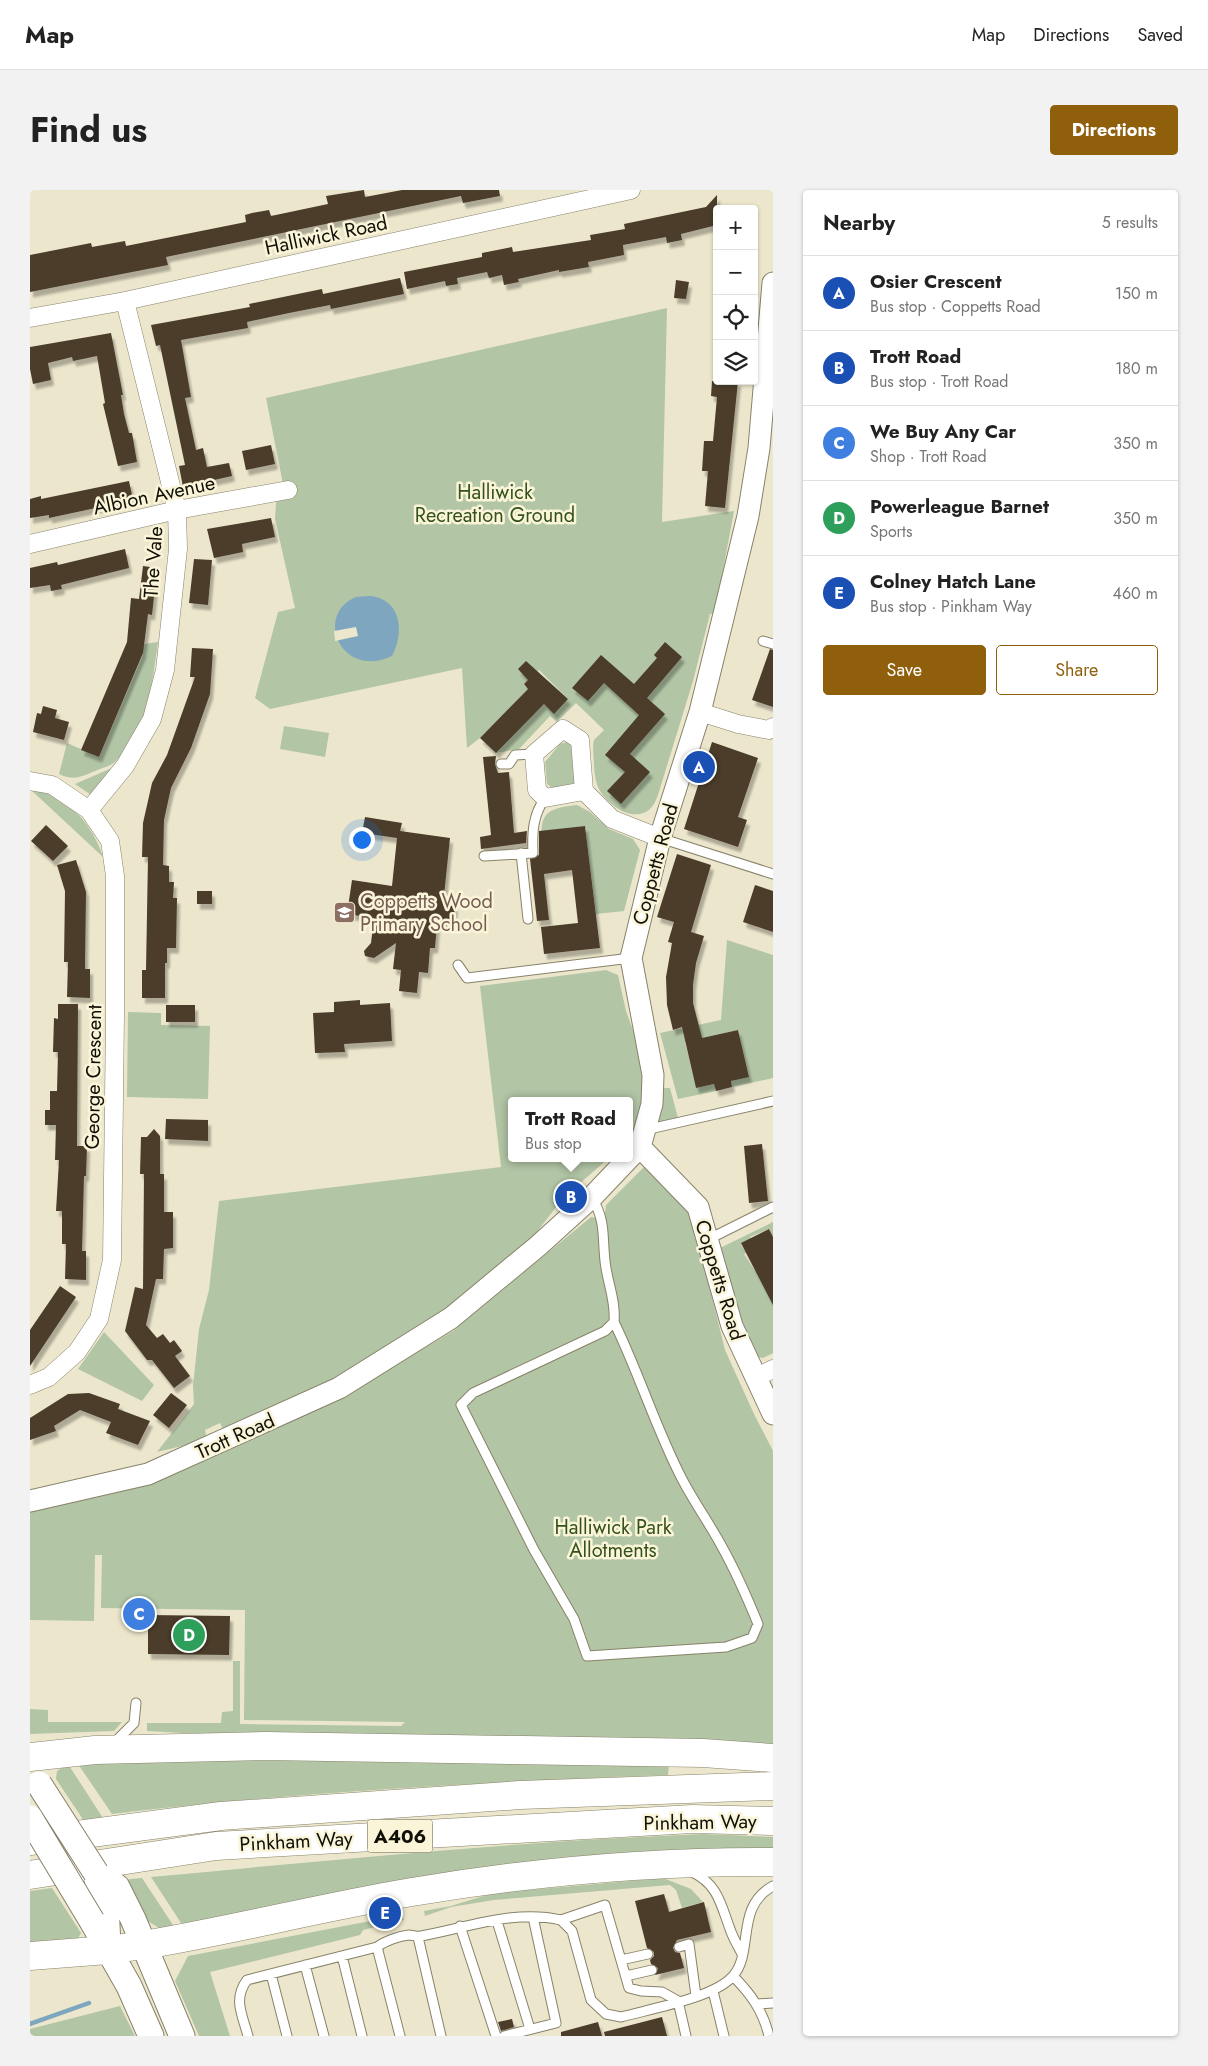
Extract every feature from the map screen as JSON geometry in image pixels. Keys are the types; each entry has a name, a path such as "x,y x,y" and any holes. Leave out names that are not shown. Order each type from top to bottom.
{"highway":[{"path":"30,1756 95,1750 266,1746 703,1753 773,1758"},
{"name":"Pinkham Way","path":"30,1841 241,1814 520,1795 773,1786"},
{"name":"Pinkham Way","path":"30,1875 216,1846 692,1819 773,1821"},
{"path":"30,1956 108,1950 144,1945 421,1890 574,1869 661,1864 773,1862"}],"main road":[{"path":"35,1777 96,1872 116,1887 133,1918 182,2036"},
{"path":"30,1818 100,1922 108,1950 129,1986 151,2036"},
{"path":"96,1872 99,1893 106,1905 100,1922"}],"street":[{"name":"Halliwick Road","path":"30,318 125,301 631,190"},
{"name":"Coppetts Road","path":"773,283 766,451 748,516 700,712 660,838 631,958 653,1075 652,1104 636,1148 698,1208 732,1326 764,1373 773,1414"},
{"name":"The Vale","path":"89,810 125,766 152,719 165,668 178,549 177,510 125,301"},
{"name":"Albion Avenue","path":"30,544 177,510 288,490"},
{"path":"700,712 738,724 769,730 773,727"},
{"path":"584,791 545,798 537,790 534,754 563,729 580,740 584,791 612,819 660,838"},
{"name":"George Crescent","path":"30,781 52,785 89,810 110,841 115,876 112,1260 100,1319 77,1352 49,1377 30,1385"},
{"name":"Trott Road","path":"30,1501 148,1474 339,1388 451,1318 538,1246 592,1197 623,1162"}],"lane":[{"path":"763,641 773,644"},
{"path":"501,764 509,764 515,755 534,754"},
{"path":"484,856 533,853 532,830 538,808 545,798"},
{"path":"660,838 773,874"},
{"path":"522,853 528,919"},
{"path":"458,965 467,978 631,958"},
{"path":"636,1148 773,1101"},
{"path":"592,1197 602,1215 604,1225 605,1262 616,1306 614,1322 679,1472 722,1546 749,1602 758,1624 752,1638 726,1647 587,1656 574,1620 551,1582 461,1405 473,1393 605,1331 614,1322"},
{"path":"707,1240 773,1207"},
{"path":"95,1750 113,1744 129,1730 134,1722 136,1703"},
{"path":"661,1864 693,1872 708,1881 714,1888 730,1931 742,1954"},
{"path":"561,1920 572,1931 591,2000 606,2014 621,2017 713,1992 734,1976 742,1954 752,1907 757,1899 773,1886"},
{"path":"248,2036 239,2001 240,1990 247,1980 377,1947 384,1942 409,1935 418,1937 460,1926 533,1917 561,1920 605,1905 630,1988 641,1991 662,1992 678,2001 686,2036"},
{"path":"504,2036 556,2023 533,1917"},
{"path":"497,1921 530,2030"},
{"path":"460,1926 496,2036"},
{"path":"418,1937 442,2036"},
{"path":"679,1947 689,1944 688,1962 696,1996"},
{"path":"377,1947 400,2036"},
{"path":"621,1960 648,1954"},
{"path":"342,1956 362,2036"},
{"path":"305,1965 324,2036"},
{"path":"626,1976 652,1970"},
{"path":"271,1974 287,2036"},
{"path":"734,1976 752,1995 765,2020 769,2036"},
{"path":"713,1992 724,2036"},
{"path":"756,2004 773,2003"}],"green space":[{"name":"Halliwick Recreation Ground","path":"667,308 662,522 734,511 715,613 710,614 693,681 653,806 646,812 638,814 629,813 620,810 612,804 599,789 594,768 593,746 594,740 604,730 576,703 557,722 550,716 519,749 496,753 544,704 554,713 568,699 539,670 524,684 528,689 480,738 467,748 462,668 270,709 255,698 278,612 295,608 275,519 276,503 283,484 266,398"},
{"path":"158,642 147,705 142,721 127,749 112,764 85,775 73,778 59,774 67,743 99,757 143,655 140,653 144,644"},
{"path":"284,726 329,733 325,757 280,749"},
{"path":"567,742 575,749 576,788 554,789 547,784 545,762 560,744"},
{"path":"114,767 91,795 75,784"},
{"path":"30,789 43,791 55,796 76,812 92,833 103,857"},
{"path":"577,805 590,812 609,829 633,839 640,850 624,911 596,914 585,826 544,831 541,848 542,827 546,815 550,811"},
{"path":"727,940 773,955 773,1078 732,1087 731,1081 749,1076 738,1030 685,1042 696,1088 714,1084 716,1091 678,1099 660,1033 721,1020"},
{"path":"606,970 618,975 626,1011 641,1052 643,1114 633,1132 633,1097 508,1097 508,1162 604,1162 560,1202 536,1233 476,1289 332,1383 225,1433 220,1423 205,1430 207,1440 157,1452 194,1404 193,1386 199,1329 209,1290 219,1201 501,1167 480,986"},
{"path":"128,1012 161,1013 161,1025 210,1026 208,1099 127,1097"},
{"path":"660,1088 670,1088 678,1118 655,1123"},
{"name":"Halliwick Park Allotments","path":"648,1163 690,1208 725,1350 773,1451 773,1745 236,1736 147,1731 147,1723 221,1723 222,1712 233,1711 233,1661 240,1661 240,1724 401,1726 405,1722 244,1720 245,1610 101,1608 102,1555 95,1555 94,1621 30,1620 30,1511 130,1489 172,1475 352,1391 453,1331 591,1217 599,1218 605,1213 606,1205"},
{"path":"773,1222 773,1237 769,1229 750,1237 751,1239 741,1244 746,1253 744,1254 755,1271 758,1270 763,1285 773,1299 773,1353 763,1358 757,1357 748,1344 720,1248"},
{"path":"104,1332 154,1385 142,1401 78,1369"},
{"path":"30,1709 48,1710 48,1722 122,1722 114,1731 30,1734"},
{"path":"273,1758 669,1762 668,1775 390,1789 181,1806 112,1814 78,1764"},
{"path":"68,1764 103,1818 86,1824 56,1779 57,1771"},
{"path":"704,1834 773,1837 773,1852 183,1926 151,1877 496,1846"},
{"path":"142,1878 175,1928 159,1928 146,1920 121,1880"},
{"path":"663,1878 691,1889 703,1902 682,1908 676,1890 670,1885 494,1900 451,1907 425,1916 424,1911 451,1906 493,1893"},
{"path":"52,1888 81,1933 76,1942 30,1948 30,1891"},
{"path":"402,1915 404,1920 363,1930 360,1935 210,1972 230,2036 199,2036 175,1981 188,1956"},
{"path":"120,2006 135,2036 30,2036 30,2029"}],"water":[{"path":"356,597 376,597 385,601 396,613 399,630 396,648 392,656 374,661 359,659 347,653 339,642 335,630 336,617 343,606"}],"pier":[{"path":"356,627 358,636 335,641 334,631"}],"building":[{"path":"364,190 365,197 402,190 499,190 500,196 463,203 461,196 166,257 168,265 30,292 30,255 91,243 92,247 125,241 126,246 246,222 245,215 252,213 269,210 271,216 328,204 326,196"},
{"path":"717,195 717,205 713,205 713,226 681,234 682,240 667,243 666,237 623,245 624,255 588,262 589,267 559,272 559,270 518,279 519,282 504,285 502,275 489,278 487,272 457,278 458,284 446,286 445,281 407,289 404,272 482,257 482,253 512,247 513,252 591,240 590,235 625,229 624,224 706,207"},
{"path":"400,278 404,294 331,309 330,305 289,313 247,322 248,328 181,340 191,397 185,398 196,450 203,448 207,467 229,463 232,476 183,487 179,466 185,465 160,345 156,346 151,325 250,307 249,304 322,289 323,294"},
{"path":"676,280 689,282 686,299 674,298"},
{"path":"111,333 123,395 121,395 124,414 129,433 132,433 137,462 118,466 103,404 105,403 97,356 73,361 72,357 48,363 51,380 33,384 30,369 30,347"},
{"path":"712,381 713,385 738,385 725,508 705,506 708,471 702,471 704,441 713,441 717,397 711,396"},
{"path":"271,445 275,464 246,470 242,451"},
{"path":"129,481 133,500 49,518 49,515 30,518 30,499 41,496 41,499"},
{"path":"271,518 275,537 242,544 243,552 214,558 207,529"},
{"path":"125,549 129,568 61,585 62,589 51,591 50,585 30,588 30,568 57,562 58,565"},
{"path":"194,559 212,560 208,605 189,603"},
{"path":"143,566 157,568 152,615 148,614 143,653 99,757 81,750 127,642 131,598 139,599"},
{"path":"665,642 682,657 647,698 665,714 630,754 650,772 621,804 607,791 625,772 605,755 639,715 604,683 588,701 572,688 601,655 634,684 657,658 654,655"},
{"path":"192,648 213,649 210,694 191,748 171,788 164,820 163,865 169,866 169,882 174,882 173,898 177,898 176,948 167,948 165,998 142,998 142,970 146,970 148,857 142,857 143,823 152,783 167,755 195,677 190,677"},
{"path":"770,649 773,650 773,707 752,700"},
{"path":"526,661 568,699 554,714 544,704 496,753 480,738 528,689 524,684 528,680 518,669"},
{"path":"43,706 57,710 55,718 69,722 64,740 33,732 37,713 41,714"},
{"path":"712,742 758,758 738,817 747,820 738,847 684,829"},
{"path":"496,756 495,764 498,773 509,772 514,833 527,831 526,843 481,849 480,837 491,835 483,757"},
{"path":"365,817 402,823 400,831 450,838 443,905 455,906 453,925 437,924 435,948 430,948 428,973 419,972 417,993 399,991 401,970 393,969 396,943 374,958 365,956 364,951 371,943 374,918 347,914 352,880 392,886 397,838 362,833"},
{"path":"46,825 68,846 53,861 31,841"},
{"path":"585,826 600,948 544,954 541,927 578,923 572,870 544,874 549,920 537,921 530,859 539,855 539,831"},
{"path":"677,854 711,865 691,932 704,936 696,963 693,985 693,1003 702,1038 738,1030 749,1077 731,1081 732,1087 716,1091 714,1084 696,1088 682,1027 673,1030 667,1005 666,977 672,943 668,942 674,922 657,917"},
{"path":"76,860 86,892 85,969 90,969 90,998 67,997 68,962 64,962 65,891 57,865"},
{"path":"755,885 773,891 773,932 743,922"},
{"path":"197,891 212,891 212,904 197,904"},
{"path":"360,1000 360,1005 390,1003 392,1041 344,1044 345,1052 315,1053 313,1013 334,1012 334,1002"},
{"path":"58,1004 78,1004 77,1146 87,1146 86,1176 84,1176 82,1251 86,1251 86,1280 65,1279 66,1244 62,1244 62,1211 56,1211 59,1160 55,1160 56,1125 45,1125 45,1110 50,1110 50,1091 57,1091 58,1052 53,1052 54,1018 58,1019"},
{"path":"166,1005 195,1005 195,1022 166,1022"},
{"path":"166,1119 208,1120 208,1141 165,1139"},
{"path":"154,1129 160,1136 160,1174 164,1174 164,1212 173,1212 173,1248 164,1249 163,1279 156,1279 146,1325 157,1338 163,1334 170,1343 174,1340 182,1351 175,1356 190,1376 174,1388 152,1360 147,1360 125,1331 135,1287 143,1289 144,1174 140,1174 141,1137 147,1137"},
{"path":"762,1144 768,1201 749,1203 744,1146"},
{"path":"769,1229 773,1237 773,1305 741,1243"},
{"path":"60,1286 76,1297 30,1366 30,1330"},
{"path":"89,1393 120,1404 118,1409 150,1421 138,1445 106,1433 111,1422 80,1410 54,1426 56,1431 30,1440 30,1418 68,1394"},
{"path":"171,1393 187,1405 169,1428 153,1415"},
{"path":"148,1615 230,1616 229,1655 148,1654"},
{"path":"664,1894 669,1912 704,1902 711,1932 677,1940 673,1948 675,1952 680,1953 684,1968 655,1975 658,1968 651,1964 650,1960 654,1956 654,1952 647,1948 635,1901"},
{"path":"662,2017 667,2036 605,2036 604,2032"},
{"path":"512,2019 514,2027 501,2031 498,2022"},
{"path":"598,2022 602,2036 561,2036 561,2032"}],"waterway":[{"path":"30,2024 89,2003"}],"place":[{"name":"Osier Crescent","path":"699,767"},
{"name":"Coppetts Wood Primary School","path":"344,913"},
{"name":"Trott Road","path":"571,1197"},
{"name":"We Buy Any Car","path":"139,1614"},
{"name":"Powerleague Barnet","path":"189,1635"},
{"name":"Colney Hatch Lane","path":"385,1913"}]}
